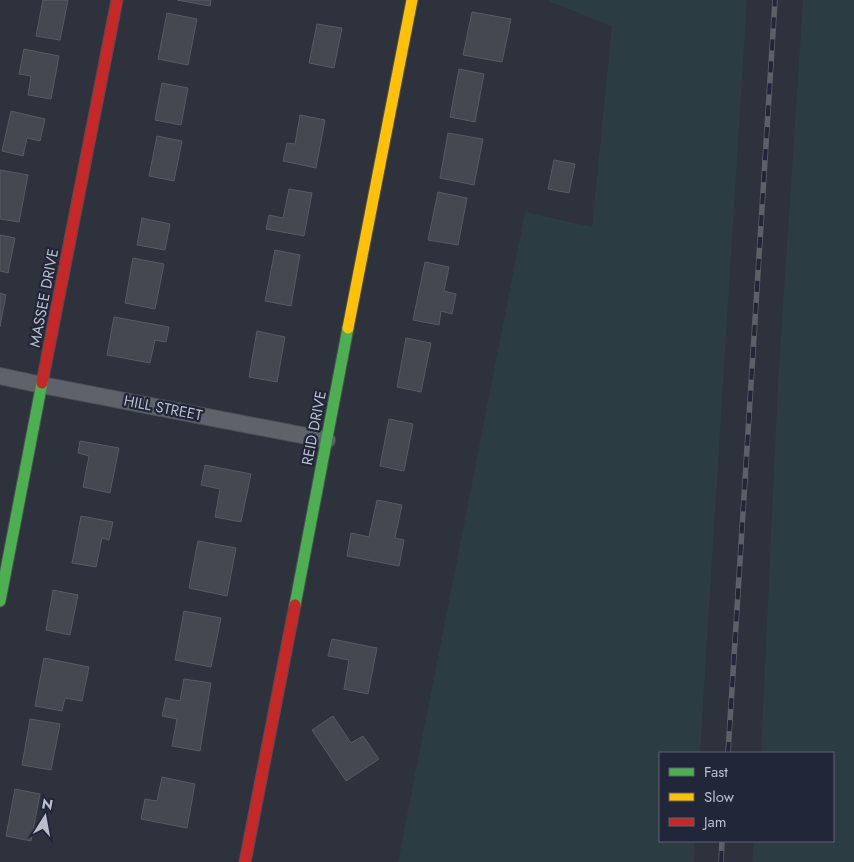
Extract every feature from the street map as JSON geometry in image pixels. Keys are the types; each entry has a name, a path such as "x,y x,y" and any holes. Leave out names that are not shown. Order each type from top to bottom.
{"street":[{"name":"MASSEE DRIVE","path":"0,601 117,0"},
{"name":"REID DRIVE","path":"245,862 412,0"},
{"name":"HILL STREET","path":"0,376 327,440"}],"shaded area":[{"path":"550,0 747,0 700,752 659,752 659,842 695,842 694,862 398,862 525,212 592,227 612,26 550,2"},
{"path":"803,0 854,0 854,862 752,862 754,842 834,842 834,752 761,752 778,383"}],"building":[{"path":"43,0 68,0 60,40 36,36"},
{"path":"177,0 211,0 210,6"},
{"path":"472,12 511,19 502,62 463,55"},
{"path":"167,13 197,19 188,65 158,59"},
{"path":"317,24 342,28 334,68 309,63"},
{"path":"24,49 59,56 51,99 28,95 31,76 19,74"},
{"path":"459,69 484,74 475,122 450,117"},
{"path":"162,83 188,88 181,125 155,120"},
{"path":"11,111 45,119 40,141 27,138 23,156 2,151"},
{"path":"300,115 325,120 316,168 283,161 287,143 295,144"},
{"path":"448,133 483,139 474,185 440,178"},
{"path":"157,136 182,141 174,181 149,176"},
{"path":"554,160 575,164 569,193 548,189"},
{"path":"0,170 28,175 19,222 0,219"},
{"path":"289,189 312,193 304,236 266,229 269,215 283,218"},
{"path":"438,192 467,198 458,245 428,240"},
{"path":"142,218 170,224 165,250 137,245"},
{"path":"0,235 15,238 8,273 0,271"},
{"path":"275,250 300,255 291,306 265,301"},
{"path":"133,258 164,264 155,309 125,303"},
{"path":"425,262 449,267 444,291 456,294 452,314 441,311 439,325 413,320"},
{"path":"0,293 6,295 0,327"},
{"path":"114,317 169,327 166,342 155,340 150,363 107,355"},
{"path":"257,331 285,337 277,382 249,377"},
{"path":"406,338 431,343 421,392 397,387"},
{"path":"389,419 413,424 404,471 380,466"},
{"path":"80,441 119,448 110,493 83,487 89,456 78,453"},
{"path":"205,465 251,474 241,522 215,517 220,489 201,485"},
{"path":"377,500 402,505 395,538 404,540 399,566 347,556 351,533 369,537"},
{"path":"81,516 113,522 109,540 102,538 96,567 72,563"},
{"path":"198,541 236,548 227,596 189,588"},
{"path":"53,590 78,595 70,635 46,630"},
{"path":"184,611 221,618 211,667 175,660"},
{"path":"332,639 377,648 368,694 344,689 349,660 328,656"},
{"path":"44,658 89,667 82,701 65,698 62,711 35,706"},
{"path":"184,679 211,683 200,751 172,746 177,719 162,716 166,698 180,701"},
{"path":"333,716 351,743 363,736 379,759 346,781 312,730"},
{"path":"30,719 60,724 51,770 22,765"},
{"path":"162,777 195,784 187,828 141,819 145,799 157,801"},
{"path":"15,789 40,794 31,841 6,836"}],"railway":[{"path":"728,752 775,0"},
{"path":"721,862 722,842"}],"traffic: fast":[{"path":"295,605 348,328"},
{"path":"0,601 42,383"}],"traffic: slow":[{"path":"348,328 412,0"}],"traffic: jam":[{"path":"42,383 117,0"},
{"path":"245,862 295,605"}]}
